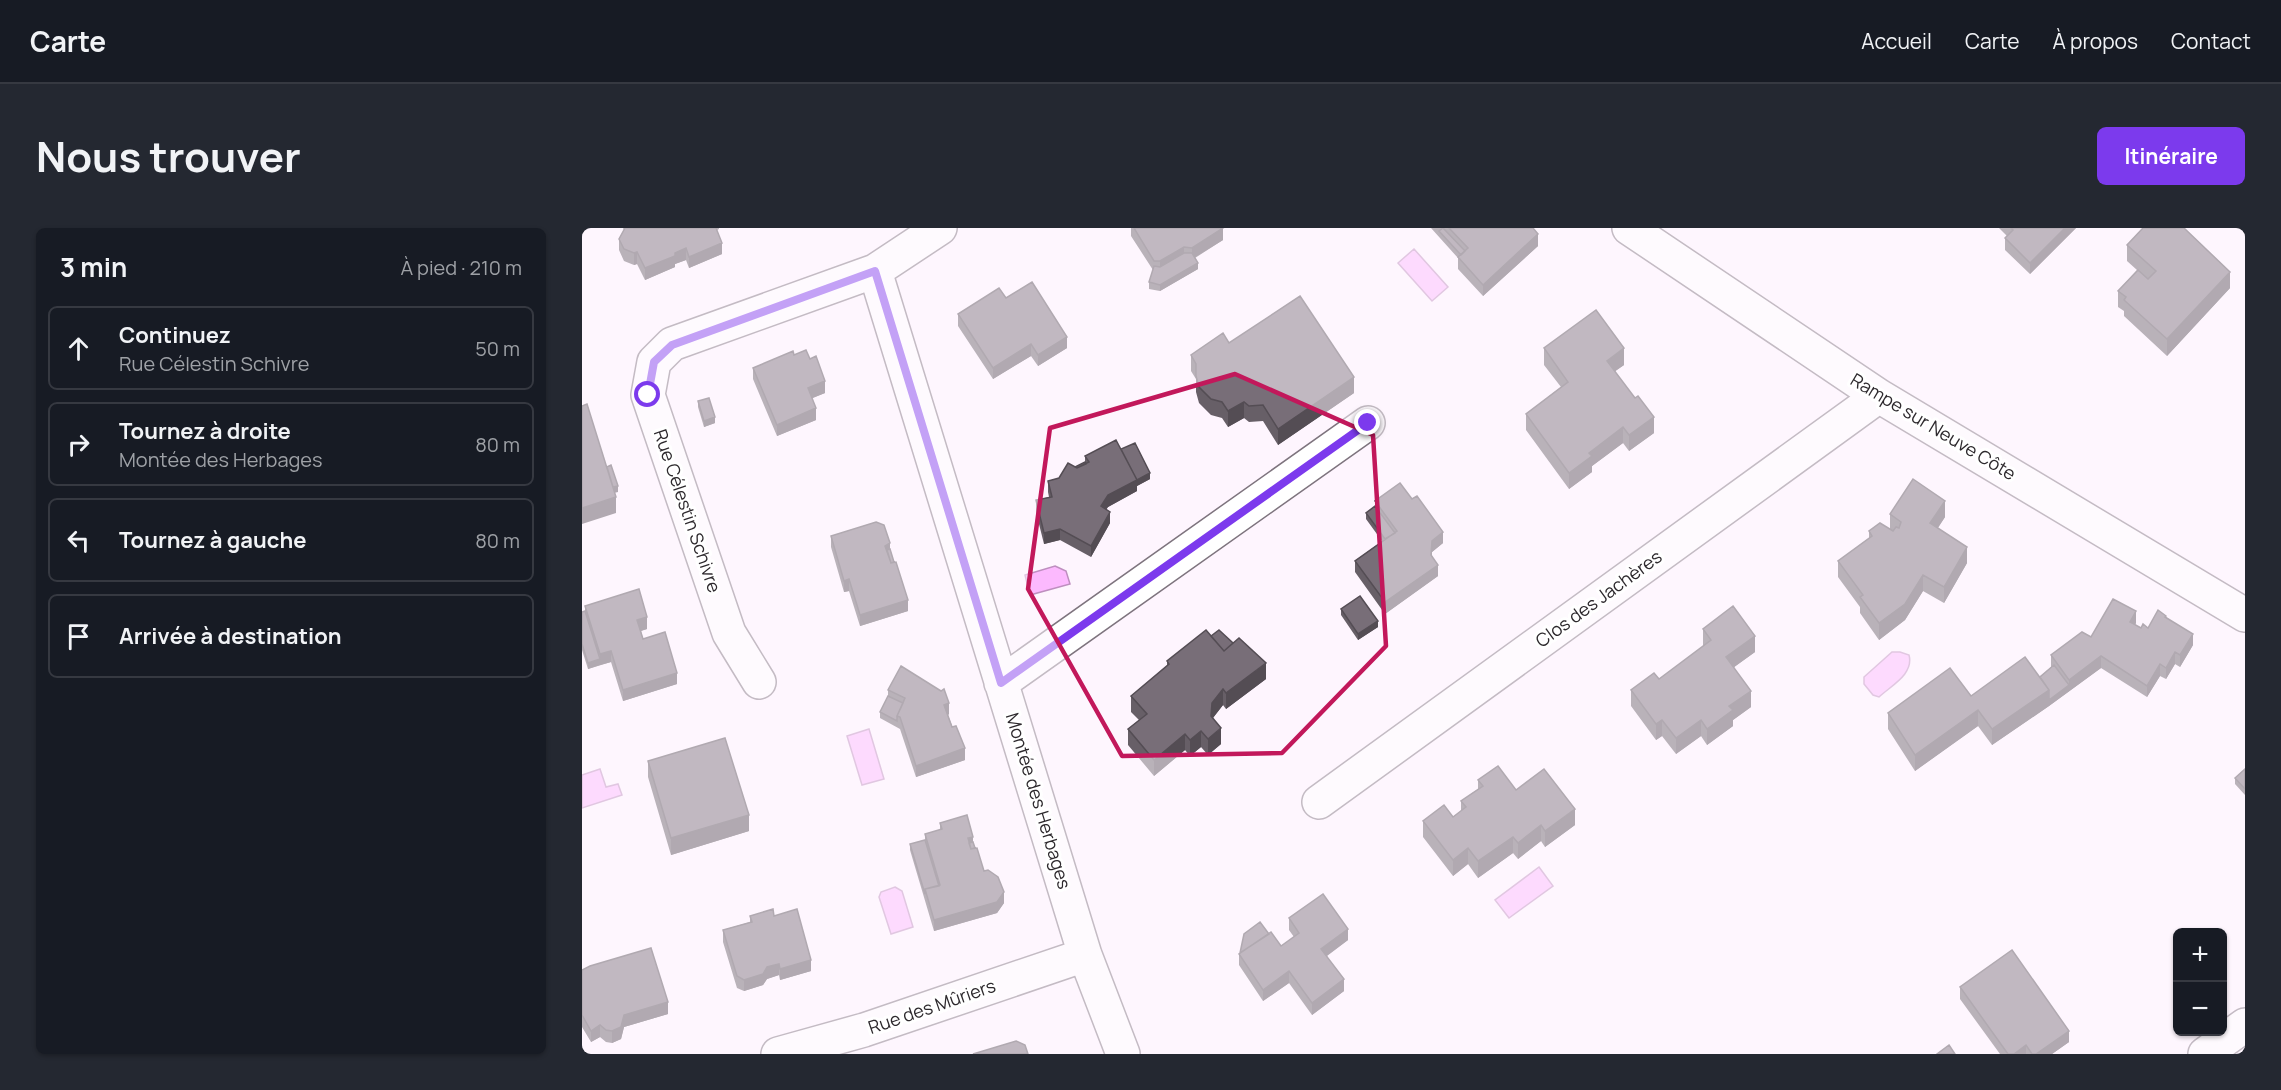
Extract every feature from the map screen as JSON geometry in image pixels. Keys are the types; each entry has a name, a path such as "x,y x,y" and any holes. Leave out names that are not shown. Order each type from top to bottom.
{"street":[{"name":"Rue Célestin Schivre","path":"759,682 729,633 648,395 654,362 672,345 875,271 940,228"},
{"name":"Rampe sur Neuve Côte","path":"1629,228 1879,396 2245,615"},
{"name":"Montée des Herbages","path":"875,271 1085,955 1122,1054"},
{"name":"Clos des Jachères","path":"1319,802 1879,396"},
{"path":"1001,683 1368,423"},
{"name":"Rue des Mûriers","path":"778,1054 864,1030 1085,955"},
{"path":"2205,1054 2245,1025"}],"highlighted area":[{"path":"1235,374 1373,435 1386,646 1282,753 1122,756 1028,589 1050,428"}],"shaded area":[{"path":"1414,249 1448,287 1432,301 1398,263"},
{"path":"1055,566 1066,571 1070,584 1030,595 1025,575"},
{"path":"1892,652 1909,655 1908,668 1901,679 1879,697 1873,695 1864,684 1864,677"},
{"path":"869,729 884,779 862,785 847,736"},
{"path":"600,769 606,787 618,784 622,795 582,808 582,775"},
{"path":"1539,867 1553,886 1509,918 1495,900"},
{"path":"895,887 902,891 913,927 891,934 879,897 881,892"}],"building":[{"path":"625,228 716,228 722,243 689,257 686,248 675,253 675,256 645,268 637,252 624,249 619,239"},
{"path":"1134,228 1223,228 1192,248 1184,247 1160,261 1154,261"},
{"path":"1443,228 1465,251 1461,255 1439,231"},
{"path":"1449,228 1533,228 1538,234 1483,285 1458,257 1468,248"},
{"path":"2011,228 2065,228 2030,263 2005,238 2013,230"},
{"path":"2143,228 2184,228 2230,272 2167,339 2124,300 2126,297 2118,291 2138,270 2148,279 2156,271 2127,245"},
{"path":"1184,253 1192,253 1198,263 1160,285 1149,282 1154,266 1160,267"},
{"path":"1032,282 1067,337 1038,355 1031,344 993,368 958,314 999,288 1006,298"},
{"path":"1300,296 1354,377 1278,429 1263,405 1249,406 1244,402 1228,411 1222,402 1211,399 1199,387 1196,364 1191,355 1223,333 1229,343"},
{"path":"1596,310 1624,348 1607,361 1635,398 1638,396 1654,417 1629,435 1623,427 1589,453 1592,456 1569,473 1526,414 1568,382 1544,348"},
{"path":"806,350 810,359 816,356 825,381 808,388 816,408 777,425 753,368 793,351 794,355"},
{"path":"709,398 715,417 704,421 698,401"},
{"path":"587,404 616,497 582,508 582,406"},
{"path":"1116,440 1137,480 1108,495 1101,506 1110,512 1091,546 1060,529 1044,533 1036,500 1052,497 1048,481 1059,478 1068,463 1077,468 1089,462 1085,456"},
{"path":"1135,443 1150,473 1137,480 1121,449"},
{"path":"611,465 618,486 613,487 607,467"},
{"path":"1913,479 1945,501 1930,523 1967,547 1944,587 1923,575 1905,604 1879,623 1860,597 1863,595 1838,561 1872,536 1869,531 1880,523 1893,531 1896,527 1899,528 1901,522 1890,514"},
{"path":"1400,483 1412,499 1417,496 1443,532 1432,541 1431,555 1438,565 1385,602 1355,561 1397,531 1375,501"},
{"path":"1375,506 1395,533 1385,539 1366,513"},
{"path":"876,522 884,525 890,543 885,546 891,563 896,562 908,600 860,615 849,579 844,581 831,536"},
{"path":"890,549 894,562 891,563 887,550"},
{"path":"639,589 647,617 637,620 643,639 665,632 677,673 623,690 611,651 600,654 585,606"},
{"path":"1360,596 1378,621 1358,634 1341,609"},
{"path":"2113,599 2136,611 2130,622 2141,628 2143,624 2148,628 2158,610 2165,617 2193,634 2180,655 2175,652 2166,668 2160,664 2147,686 2101,656 2069,680 2051,655 2082,632 2091,637"},
{"path":"1733,606 1755,636 1726,657 1751,691 1729,706 1733,710 1707,729 1701,720 1676,738 1662,720 1656,724 1631,690 1654,673 1659,679 1711,640 1703,629"},
{"path":"585,611 600,659 588,663 582,644 582,612"},
{"path":"1206,630 1224,651 1239,638 1266,663 1226,693 1223,689 1212,703 1211,716 1221,728 1208,739 1201,731 1190,740 1185,734 1154,760 1128,729 1147,714 1131,696 1169,664 1167,661"},
{"path":"1219,630 1233,643 1224,651 1211,636"},
{"path":"2025,657 2049,690 1992,729 1978,710 1915,755 1888,713 1950,668 1971,696"},
{"path":"2054,665 2069,685 2049,700 2049,690 2040,677"},
{"path":"901,666 941,691 944,689 949,703 944,705 952,727 956,726 965,748 916,766 900,717 897,716 905,698 888,690"},
{"path":"888,696 903,703 897,721 880,712"},
{"path":"725,738 749,815 671,838 648,761"},
{"path":"1498,766 1516,790 1544,769 1575,809 1545,831 1541,825 1518,843 1513,837 1478,861 1468,848 1453,860 1423,821 1444,805 1453,817 1466,807 1461,801 1483,786 1478,780"},
{"path":"2245,769 2245,789 2235,778"},
{"path":"967,815 973,837 968,838 971,849 977,848 984,871 988,870 998,877 1004,892 997,902 934,920 925,889 940,885 925,834 942,829 940,823"},
{"path":"925,840 939,886 925,889 925,894 910,844"},
{"path":"973,842 975,848 971,849 969,843"},
{"path":"1323,894 1348,929 1321,949 1344,979 1312,1003 1289,971 1263,990 1239,954 1271,932 1281,946 1299,933 1289,918"},
{"path":"773,909 774,916 797,909 811,960 780,969 779,964 767,967 763,974 744,980 737,976 723,930 752,922 750,916"},
{"path":"1260,922 1269,934 1240,953 1244,934"},
{"path":"651,948 668,1002 624,1015 621,1027 612,1031 600,1025 591,1031 582,1015 582,970"},
{"path":"2012,950 2069,1031 2036,1054 2032,1054 2026,1045 2014,1054 2008,1054 1960,987"},
{"path":"1016,1041 1025,1045 1028,1054 973,1054"},
{"path":"1949,1045 1955,1054 1937,1054"}],"route":[{"path":"648,395 654,362 672,345 875,271 1001,683 1368,423"}]}
